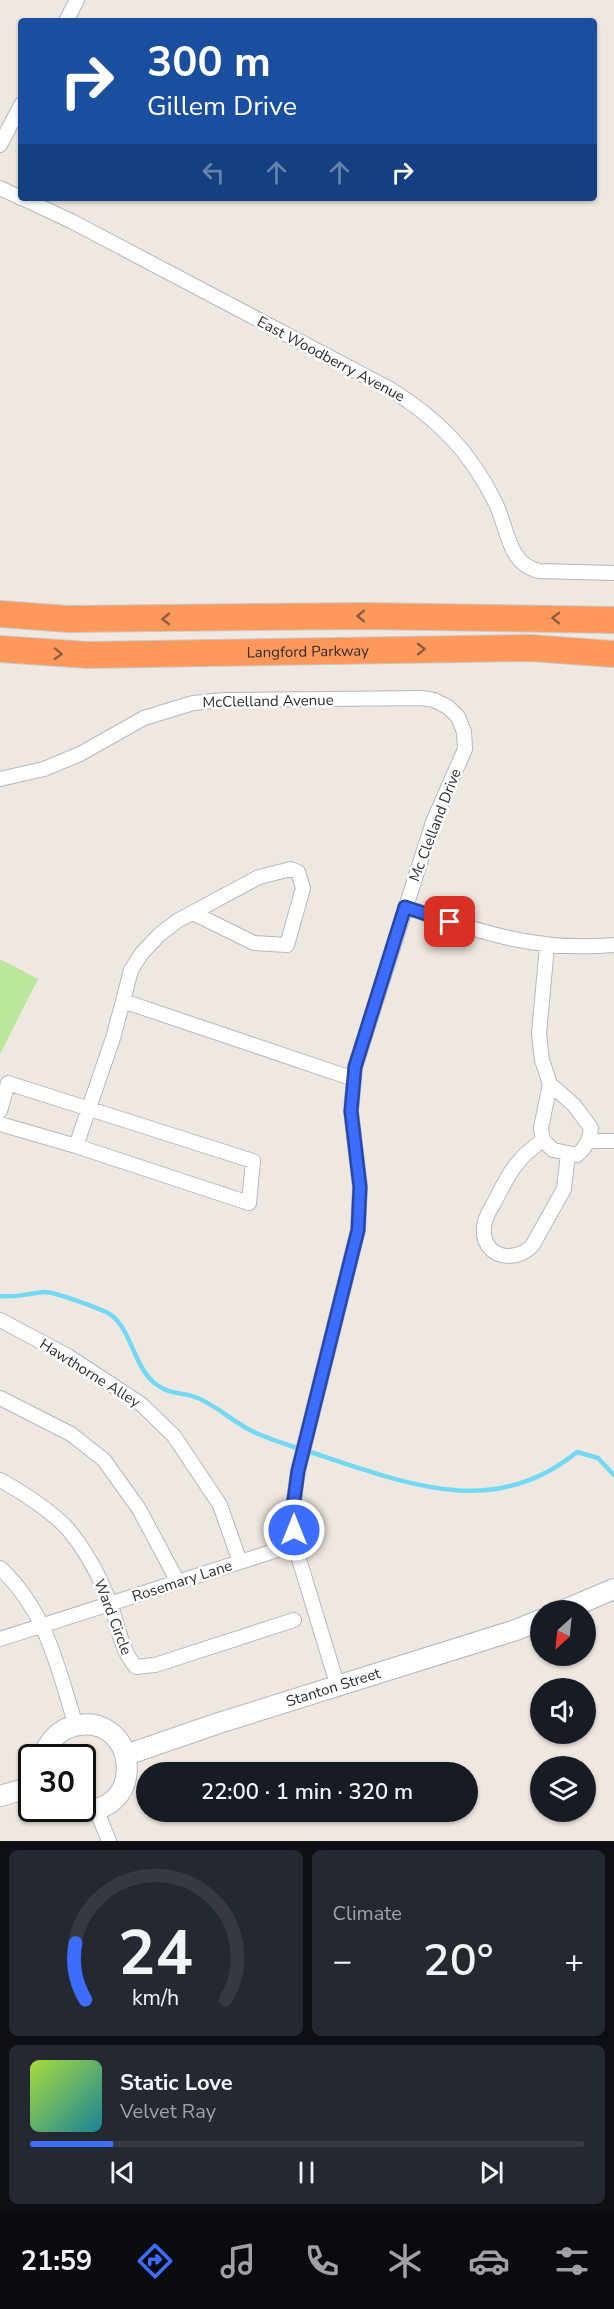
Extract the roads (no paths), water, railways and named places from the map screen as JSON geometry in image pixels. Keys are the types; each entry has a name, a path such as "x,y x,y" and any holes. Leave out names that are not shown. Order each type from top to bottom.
{"highway":[{"path":"0,614 68,619 365,616 611,619"},
{"name":"Langford Parkway","path":"0,649 87,656 530,648 614,654"}],"street":[{"path":"68,18 77,0"},
{"path":"0,145 18,111"},
{"name":"East Woodberry Avenue","path":"0,188 18,197"},
{"name":"East Woodberry Avenue","path":"28,201 73,222 359,372 418,407 449,433 475,465 497,504 514,555 529,569 614,573"},
{"name":"McClelland Avenue","path":"0,779 44,769 80,754 144,717 193,703 224,700 373,698"},
{"name":"Mc Clelland Drive","path":"339,1687 299,1559 294,1500 298,1471 358,1230 360,1187 351,1111 355,1067 433,822 465,748 464,732 458,717 448,706 434,700 373,698"},
{"path":"76,1146 131,970 142,953 159,935 193,913 259,877 291,869 298,873 303,888 287,945 254,943 193,913"},
{"path":"405,907 495,936 547,946 614,945"},
{"path":"547,946 539,1034 542,1060 550,1084 574,1105 591,1128 588,1141 577,1155 553,1150 543,1140 541,1128 547,1088 550,1084"},
{"path":"123,1001 354,1079"},
{"path":"0,1111 8,1083 253,1161 249,1203 76,1146 0,1124"},
{"path":"543,1140 526,1151 514,1165 484,1222 485,1240 497,1254 516,1257 525,1253 531,1246 564,1189 568,1153"},
{"path":"588,1141 614,1141"},
{"name":"Hawthorne Alley","path":"0,1320 68,1356 141,1404 174,1436 220,1505 240,1563"},
{"path":"0,1398 71,1434 104,1460 139,1509 178,1582"},
{"name":"Ward Circle","path":"0,1480 22,1492 67,1528 95,1570 110,1604 126,1656 136,1667 154,1665 294,1620"},
{"name":"Rosemary Lane","path":"0,1639 296,1544"},
{"path":"0,1568 28,1598 42,1626 53,1650 76,1726"},
{"path":"588,1600 614,1589"},
{"name":"Stanton Street","path":"126,1755 530,1624"},
{"path":"50,1744 59,1733 76,1726 88,1725 112,1734 120,1744 126,1755 128,1769 125,1782 119,1794 109,1804 96,1809 109,1841"},
{"path":"0,1796 18,1791"}],"waterway":[{"path":"0,1296 45,1292 106,1312 121,1326 142,1368 157,1385 171,1392 190,1395 202,1400 243,1426 269,1439 363,1470 427,1486 457,1490 488,1490 518,1484 548,1472 577,1452 598,1458 614,1475"}]}
